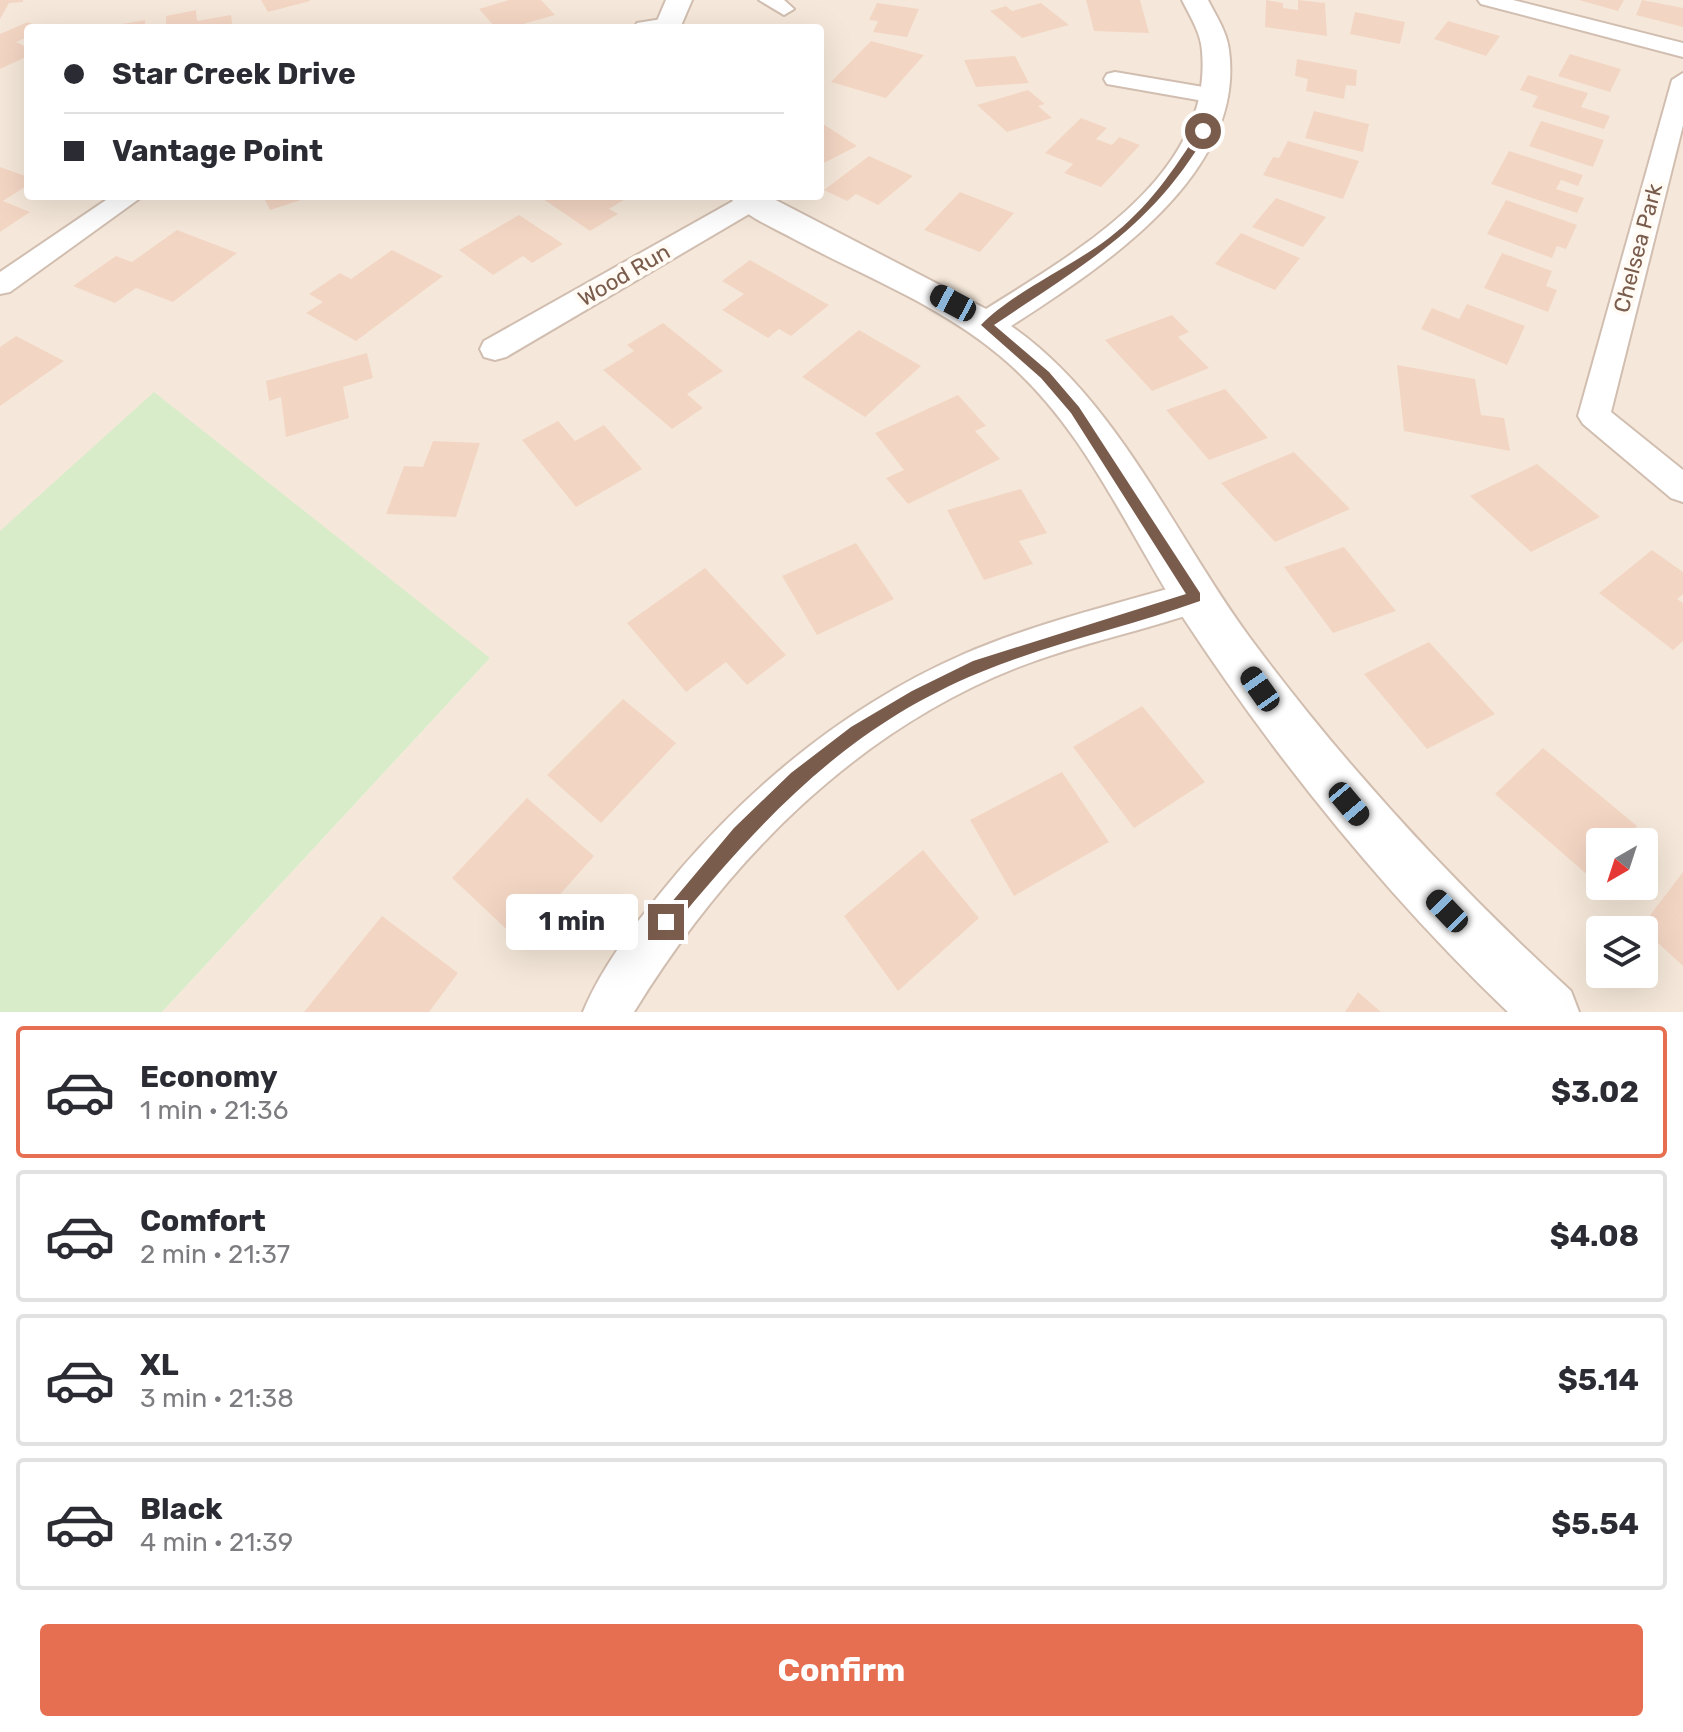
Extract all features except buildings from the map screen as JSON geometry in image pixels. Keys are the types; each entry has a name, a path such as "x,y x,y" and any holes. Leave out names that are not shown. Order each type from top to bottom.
{"street":[{"path":"662,24 679,0"},
{"path":"987,325 1114,239 1153,203 1189,155 1203,131 1215,96 1216,48 1195,0"},
{"path":"1488,0 1683,50"},
{"path":"1115,79 1215,96"},
{"name":"Chelsea Park","path":"1683,80 1594,416 1683,489"},
{"path":"0,285 124,200"},
{"name":"Wood Run","path":"495,349 746,200"},
{"path":"752,200 798,229 940,296 987,325 1045,375 1075,410 1195,597 1292,735 1387,849 1550,1012"},
{"path":"607,1012 684,897 740,833 797,779 856,733 917,696 978,666 1195,597"}],"shaded area":[{"path":"0,0 1683,0 1683,1012 162,1012 490,658 0,531"}],"green space":[{"path":"154,392 490,658 162,1012 0,1012 0,531"}],"route":[{"path":"666,922 740,833 797,779 856,733 917,696 978,666 1041,643 1195,597 1103,449 1075,410 1045,375 987,325 1114,239 1153,203 1182,167 1203,131"}]}
